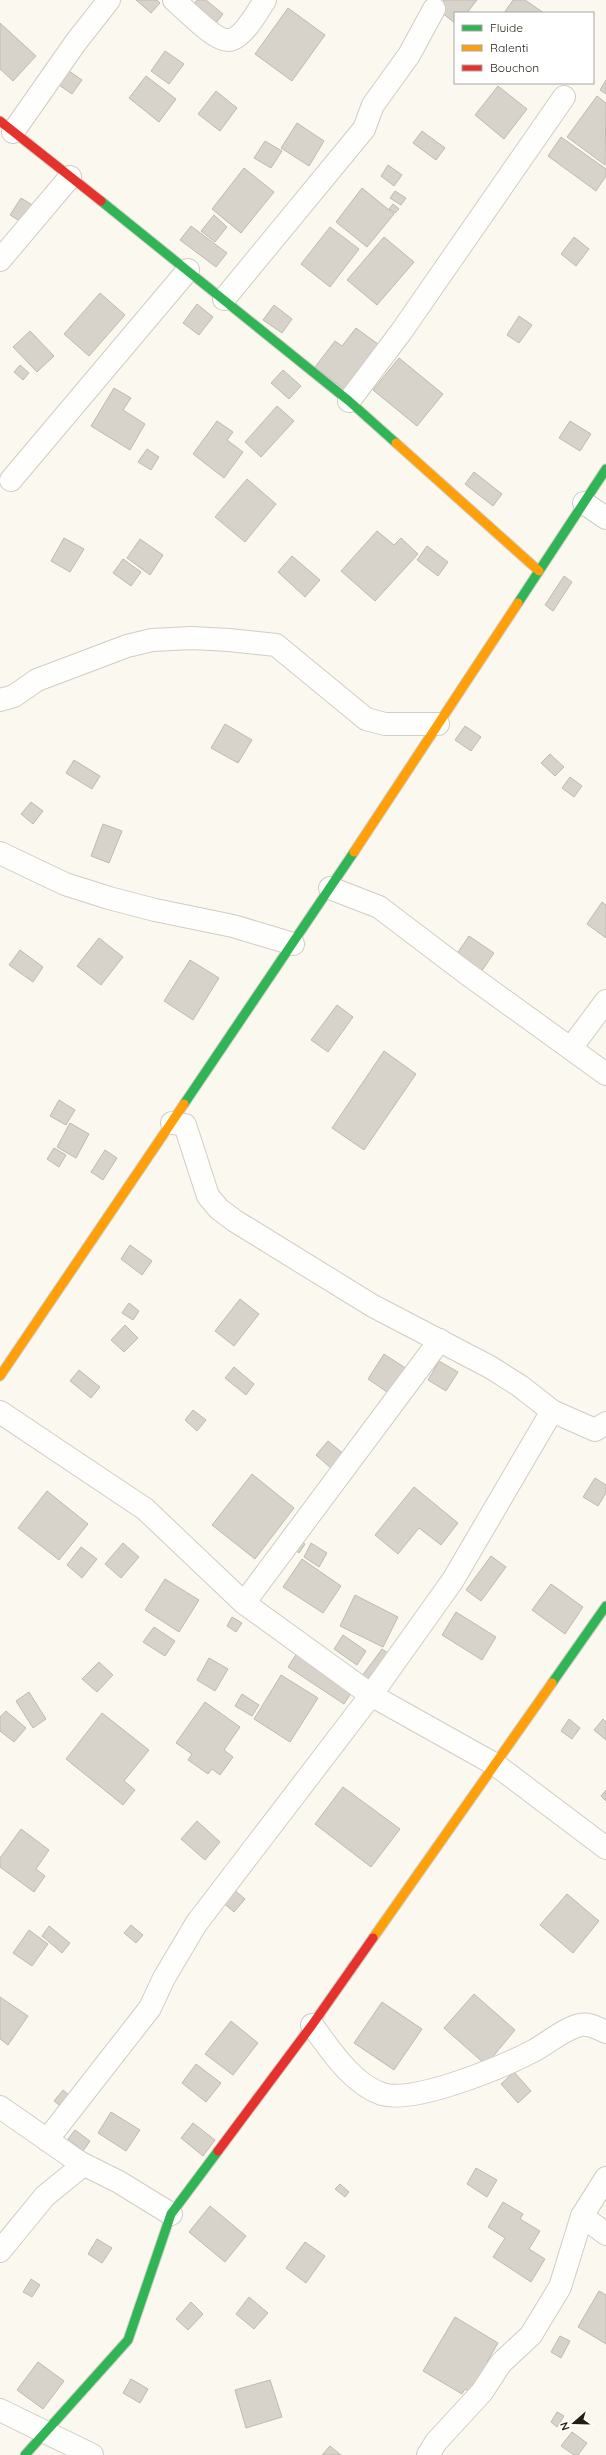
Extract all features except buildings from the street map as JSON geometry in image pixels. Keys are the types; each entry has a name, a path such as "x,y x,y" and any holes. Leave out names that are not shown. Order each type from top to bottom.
{"street":[{"path":"109,0 7,127 188,270 349,401 538,571"},
{"path":"174,0 219,39 229,40 237,36 250,23 266,0"},
{"path":"224,299 364,129 373,105 408,55 434,10"},
{"path":"349,401 401,332 564,97"},
{"path":"0,260 70,177"},
{"path":"11,480 188,270"},
{"path":"0,1376 294,944 606,469"},
{"path":"584,503 606,518"},
{"path":"0,700 14,696 37,680 127,646 152,640 214,639 276,645 366,719 377,723 438,724"},
{"path":"0,853 65,884 109,898 155,910 233,926 294,944"},
{"path":"330,888 379,907 529,1020 606,1074"},
{"path":"571,1048 606,1001"},
{"path":"172,1122 185,1125 208,1196 219,1209 373,1306 490,1367 520,1386 552,1411 595,1430 606,1423"},
{"path":"244,1603 440,1340"},
{"path":"47,2140 150,2008 164,1978 196,1924 371,1695 453,1580 552,1411"},
{"path":"0,1412 146,1509 244,1603 371,1695 496,1765 606,1848"},
{"path":"25,2455 128,2340 171,2214 312,2025 496,1765 606,1606"},
{"path":"312,2025 342,2065 382,2094 393,2095 414,2093 481,2075 511,2063 578,2026 595,2026 606,2032"},
{"path":"0,2107 78,2162 119,2182 171,2214"},
{"path":"0,2251 45,2196 77,2170 78,2162"},
{"path":"428,2455 436,2442 482,2392 501,2363 531,2335 560,2287 582,2216 606,2178"},
{"path":"582,2216 606,2234"},
{"path":"0,2410 46,2431 65,2448 92,2455"}],"traffic: fast":[{"path":"101,201 349,401 396,443"},
{"path":"518,603 606,469"},
{"path":"184,1104 354,852"},
{"path":"552,1683 606,1606"},
{"path":"25,2455 128,2340 171,2214 218,2151"}],"traffic: slow":[{"path":"396,443 539,571"},
{"path":"354,852 518,603"},
{"path":"0,1376 184,1104"},
{"path":"373,1938 552,1683"}],"traffic: jam":[{"path":"0,121 101,201"},
{"path":"218,2151 312,2025 373,1938"}]}
